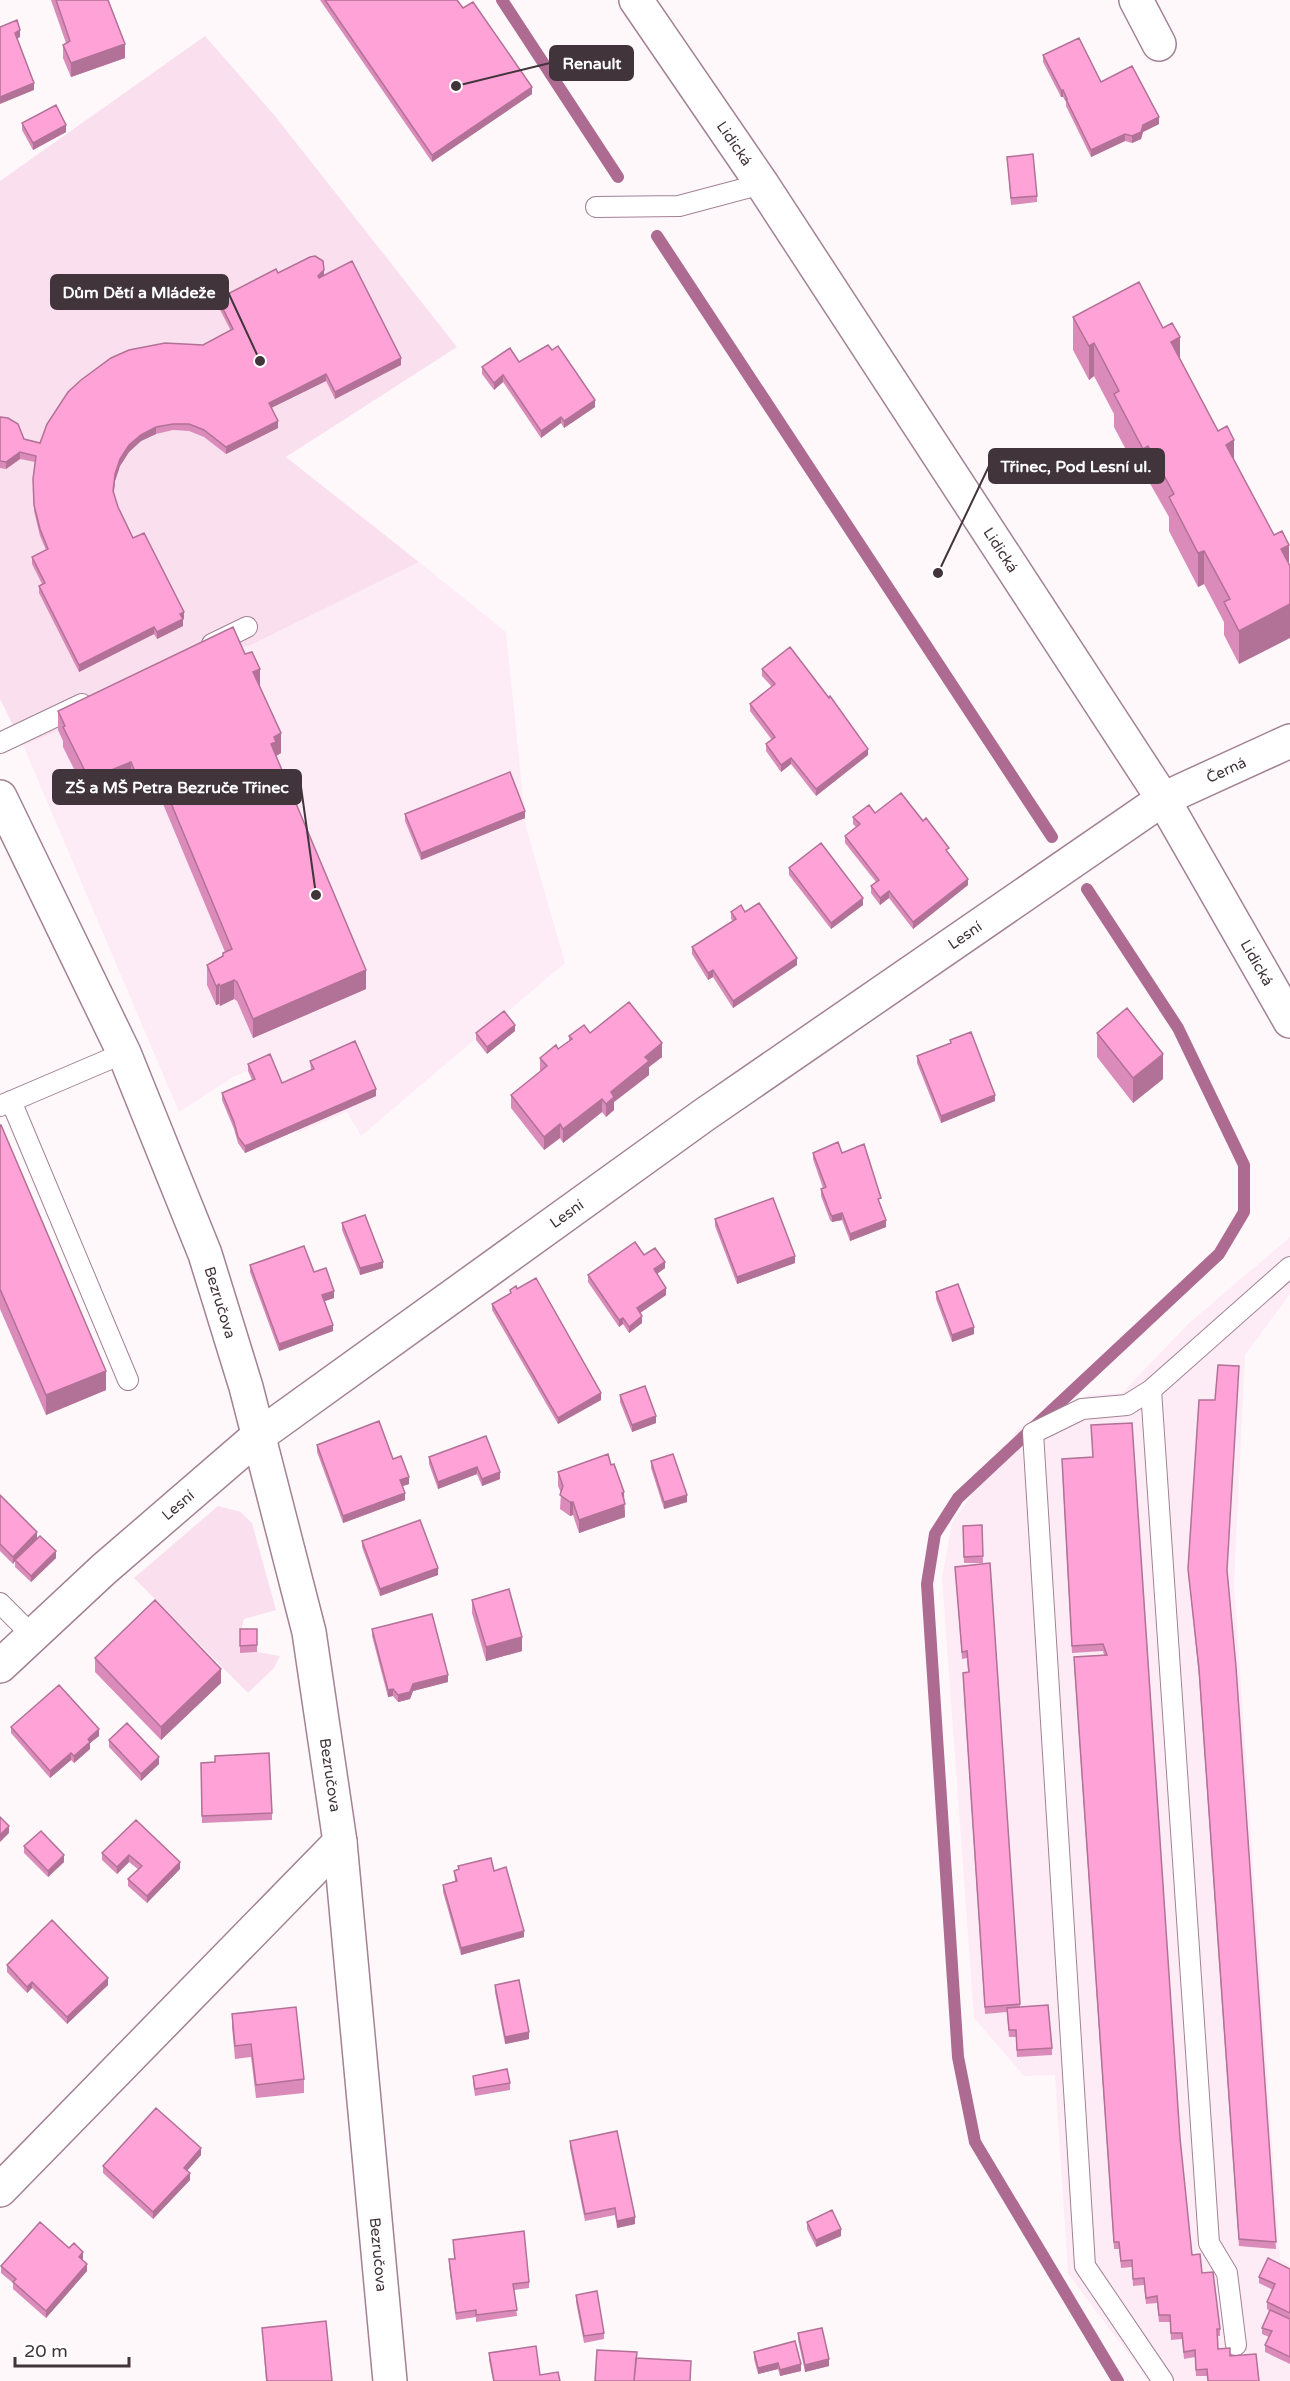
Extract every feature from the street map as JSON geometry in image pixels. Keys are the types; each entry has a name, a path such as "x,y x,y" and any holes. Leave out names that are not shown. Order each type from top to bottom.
{"street":[{"name":"Lidická","path":"636,0 762,184 1162,799 1290,1021"},
{"path":"1136,0 1159,44"},
{"name":"Černá","path":"1162,799 1290,741"},
{"name":"Bezručova","path":"0,797 124,1053 205,1254 246,1387 309,1632 340,1842 390,2381"},
{"name":"Lesní","path":"0,1666 104,1569 257,1437 704,1115 1162,799"},
{"path":"0,2190 340,1842"}],"lane":[{"path":"596,207 679,206 762,184"},
{"path":"195,651 248,627"},
{"path":"0,743 102,695"},
{"path":"124,1053 5,1104 128,1380"},
{"path":"1163,2381 1085,2265 1033,1433 1082,1408 1127,1405 1150,1390 1290,1267"},
{"path":"1150,1390 1209,2243 1227,2273 1236,2345"},
{"path":"0,1602 32,1635"}],"shaded area":[{"path":"205,36 275,116 457,347 286,457 419,562 249,646 231,649 74,725 23,745 0,699 0,181"},
{"path":"419,562 506,632 526,827 565,963 361,1136 347,1112 298,1133 267,1062 233,1077 179,1112 23,745 73,725 231,649 249,646"},
{"path":"1290,1237 1290,1294 1245,1355 1234,1583 1280,2260 1290,2265 1290,2381 1149,2381 1068,2274 1055,2075 1024,2076 974,2018 942,1578 952,1523 1019,1428 1089,1395 1122,1393 1189,1323"},
{"path":"218,1506 241,1512 252,1523 276,1610 244,1619 240,1635 240,1652 280,1656 274,1668 248,1693 134,1578"}],"building":[{"path":"56,0 108,0 125,44 71,63 63,45 70,41"},
{"path":"325,0 457,0 463,8 473,2 532,87 432,155"},
{"path":"17,20 20,30 15,33 34,83 0,97 0,27"},
{"path":"1079,38 1101,82 1132,66 1159,117 1143,125 1141,132 1132,136 1125,134 1091,150 1063,90 1043,55"},
{"path":"56,105 66,125 33,143 22,123"},
{"path":"1033,154 1037,196 1011,198 1007,157"},
{"path":"315,256 323,261 324,270 318,276 319,278 352,261 401,358 335,392 326,374 269,403 278,421 226,447 204,430 189,424 156,427 129,445 120,459 113,491 133,538 144,533 184,612 180,614 183,619 157,632 154,627 79,665 39,586 45,583 32,557 48,549 34,505 33,479 36,456 20,452 6,462 0,461 0,417 8,418 18,424 24,439 40,443 47,424 68,392 111,358 129,350 165,343 203,345 233,329 218,299 276,269 278,273"},
{"path":"1139,282 1163,328 1172,323 1180,337 1171,342 1218,431 1227,426 1234,440 1226,445 1274,535 1282,531 1289,545 1281,549 1290,566 1290,604 1239,631 1224,602 1230,599 1204,551 1198,553 1169,497 1174,494 1148,446 1143,449 1114,394 1119,391 1094,343 1089,346 1073,317"},
{"path":"548,345 552,350 558,346 595,400 564,421 561,417 541,431 503,375 494,383 482,367 510,348 519,362"},
{"path":"233,627 245,654 252,652 260,669 253,672 281,733 274,737 276,742 271,744 366,970 253,1019 237,982 234,980 216,986 207,965 232,949 159,770 138,779 131,762 89,779 63,727 65,726 58,711"},
{"path":"790,647 829,698 830,696 868,749 816,789 791,758 781,765 766,744 775,737 750,704 775,684 762,669"},
{"path":"510,772 525,811 421,853 405,814"},
{"path":"901,793 923,821 926,818 949,848 946,850 968,879 913,922 889,891 880,898 871,886 879,880 845,836 860,824 853,817 869,805 875,813"},
{"path":"821,843 863,898 831,923 789,868"},
{"path":"759,903 797,958 733,1001 713,970 708,973 692,947 736,919 731,912 741,905 745,912"},
{"path":"629,1002 662,1043 645,1057 649,1061 611,1092 614,1097 606,1104 602,1099 563,1129 560,1124 544,1137 511,1095 547,1066 540,1058 556,1045 558,1049 572,1039 569,1036 584,1025 590,1033"},
{"path":"1127,1008 1163,1054 1133,1078 1097,1033"},
{"path":"504,1011 515,1025 487,1047 476,1033"},
{"path":"971,1032 995,1095 941,1116 917,1056 951,1043 950,1040"},
{"path":"355,1041 376,1089 245,1146 238,1137 222,1093 255,1079 248,1064 270,1054 282,1083 314,1069 310,1061"},
{"path":"0,1125 106,1371 46,1395 0,1289"},
{"path":"838,1142 842,1153 864,1144 881,1198 878,1199 886,1220 850,1234 842,1213 832,1216 830,1213 821,1189 826,1187 813,1153"},
{"path":"773,1198 795,1256 737,1277 715,1219"},
{"path":"365,1215 383,1262 360,1268 342,1223"},
{"path":"635,1242 644,1255 655,1248 665,1262 654,1269 666,1288 637,1308 642,1316 629,1327 623,1318 619,1320 588,1275"},
{"path":"304,1246 314,1272 326,1268 334,1291 322,1295 333,1325 279,1344 250,1265"},
{"path":"536,1278 601,1393 558,1418 492,1304 511,1293 510,1290 516,1286 517,1289"},
{"path":"958,1284 974,1327 952,1335 936,1292"},
{"path":"1218,1365 1239,1366 1227,1570 1236,1667 1276,2242 1239,2239 1199,1669 1188,1569 1199,1400 1215,1400"},
{"path":"645,1386 656,1416 632,1425 620,1395"},
{"path":"379,1421 393,1459 401,1456 409,1477 400,1480 405,1493 343,1516 317,1445"},
{"path":"1132,1423 1180,2138 1192,2255 1200,2254 1202,2273 1213,2272 1220,2329 1217,2329 1218,2349 1230,2348 1230,2356 1256,2354 1259,2381 1208,2381 1207,2369 1196,2370 1195,2350 1184,2352 1182,2333 1171,2333 1170,2315 1159,2315 1157,2296 1146,2298 1144,2278 1133,2279 1132,2260 1121,2261 1119,2242 1114,2242 1074,1657 1107,1655 1103,1644 1072,1646 1062,1459 1093,1457 1091,1425"},
{"path":"486,1436 500,1472 482,1479 477,1467 438,1482 429,1457"},
{"path":"608,1454 624,1492 622,1493 625,1504 579,1520 573,1502 560,1495 563,1486 558,1472"},
{"path":"673,1454 687,1495 664,1502 651,1461"},
{"path":"0,1495 37,1532 13,1557 0,1544"},
{"path":"420,1520 438,1568 380,1589 362,1541"},
{"path":"982,1525 983,1556 964,1557 963,1526"},
{"path":"40,1536 56,1551 31,1576 15,1560"},
{"path":"990,1563 1020,2004 985,2007 963,1673 969,1672 967,1651 962,1652 955,1567"},
{"path":"509,1589 522,1637 486,1647 472,1600"},
{"path":"155,1600 221,1669 161,1727 95,1658"},
{"path":"432,1614 448,1675 413,1684 410,1692 398,1695 393,1689 388,1690 372,1629"},
{"path":"240,1629 257,1629 257,1645 240,1646"},
{"path":"59,1685 99,1729 88,1739 90,1742 74,1756 71,1753 50,1771 11,1727"},
{"path":"127,1723 159,1757 141,1774 109,1740"},
{"path":"269,1753 272,1813 202,1816 201,1763 215,1762 215,1756"},
{"path":"0,1817 9,1826 0,1835"},
{"path":"136,1820 180,1862 147,1896 128,1879 142,1866 129,1855 117,1867 102,1853"},
{"path":"41,1831 64,1855 48,1871 24,1846"},
{"path":"491,1858 494,1871 506,1867 524,1931 461,1948 443,1885 457,1881 454,1871 459,1869 458,1866"},
{"path":"52,1920 108,1978 67,2017 32,1982 27,1987 7,1965"},
{"path":"519,1980 529,2032 505,2037 495,1985"},
{"path":"1048,2005 1052,2048 1017,2050 1016,2030 1009,2030 1007,2008"},
{"path":"296,2007 304,2079 256,2085 251,2044 235,2046 232,2014"},
{"path":"507,2069 510,2083 475,2089 473,2076"},
{"path":"156,2108 201,2148 184,2168 190,2173 153,2212 103,2166"},
{"path":"617,2131 635,2217 617,2221 615,2208 585,2214 570,2141"},
{"path":"832,2210 841,2229 816,2240 807,2222"},
{"path":"40,2222 69,2248 74,2243 83,2252 79,2257 87,2264 46,2311 13,2282 16,2279 1,2266"},
{"path":"524,2231 529,2282 513,2284 517,2310 476,2315 476,2310 456,2313 449,2259 455,2259 453,2240"},
{"path":"1268,2258 1290,2269 1290,2313 1267,2302 1275,2284 1259,2277"},
{"path":"597,2291 604,2333 584,2336 576,2295"},
{"path":"1270,2310 1290,2319 1290,2357 1265,2345 1272,2331 1262,2328"},
{"path":"326,2321 332,2381 267,2381 262,2328"},
{"path":"822,2328 829,2359 805,2365 798,2333"},
{"path":"795,2341 801,2364 780,2370 778,2363 758,2368 754,2352"},
{"path":"536,2346 540,2375 558,2372 560,2381 494,2381 489,2353"},
{"path":"597,2350 637,2352 634,2381 595,2381"},
{"path":"636,2358 691,2361 690,2381 634,2381"}],"waterway":[{"path":"502,0 618,177"},
{"path":"657,236 1052,837"},
{"path":"1087,889 1178,1028 1244,1165 1244,1212 1219,1254 958,1498 935,1534 927,1584 958,2057 975,2142 1118,2381"}],"place":[{"name":"Renault","path":"456,86"},
{"name":"Dům Dětí a Mládeže","path":"260,361"},
{"name":"Třinec, Pod Lesní ul.","path":"938,573"},
{"name":"ZŠ a MŠ Petra Bezruče Třinec","path":"316,895"}]}
